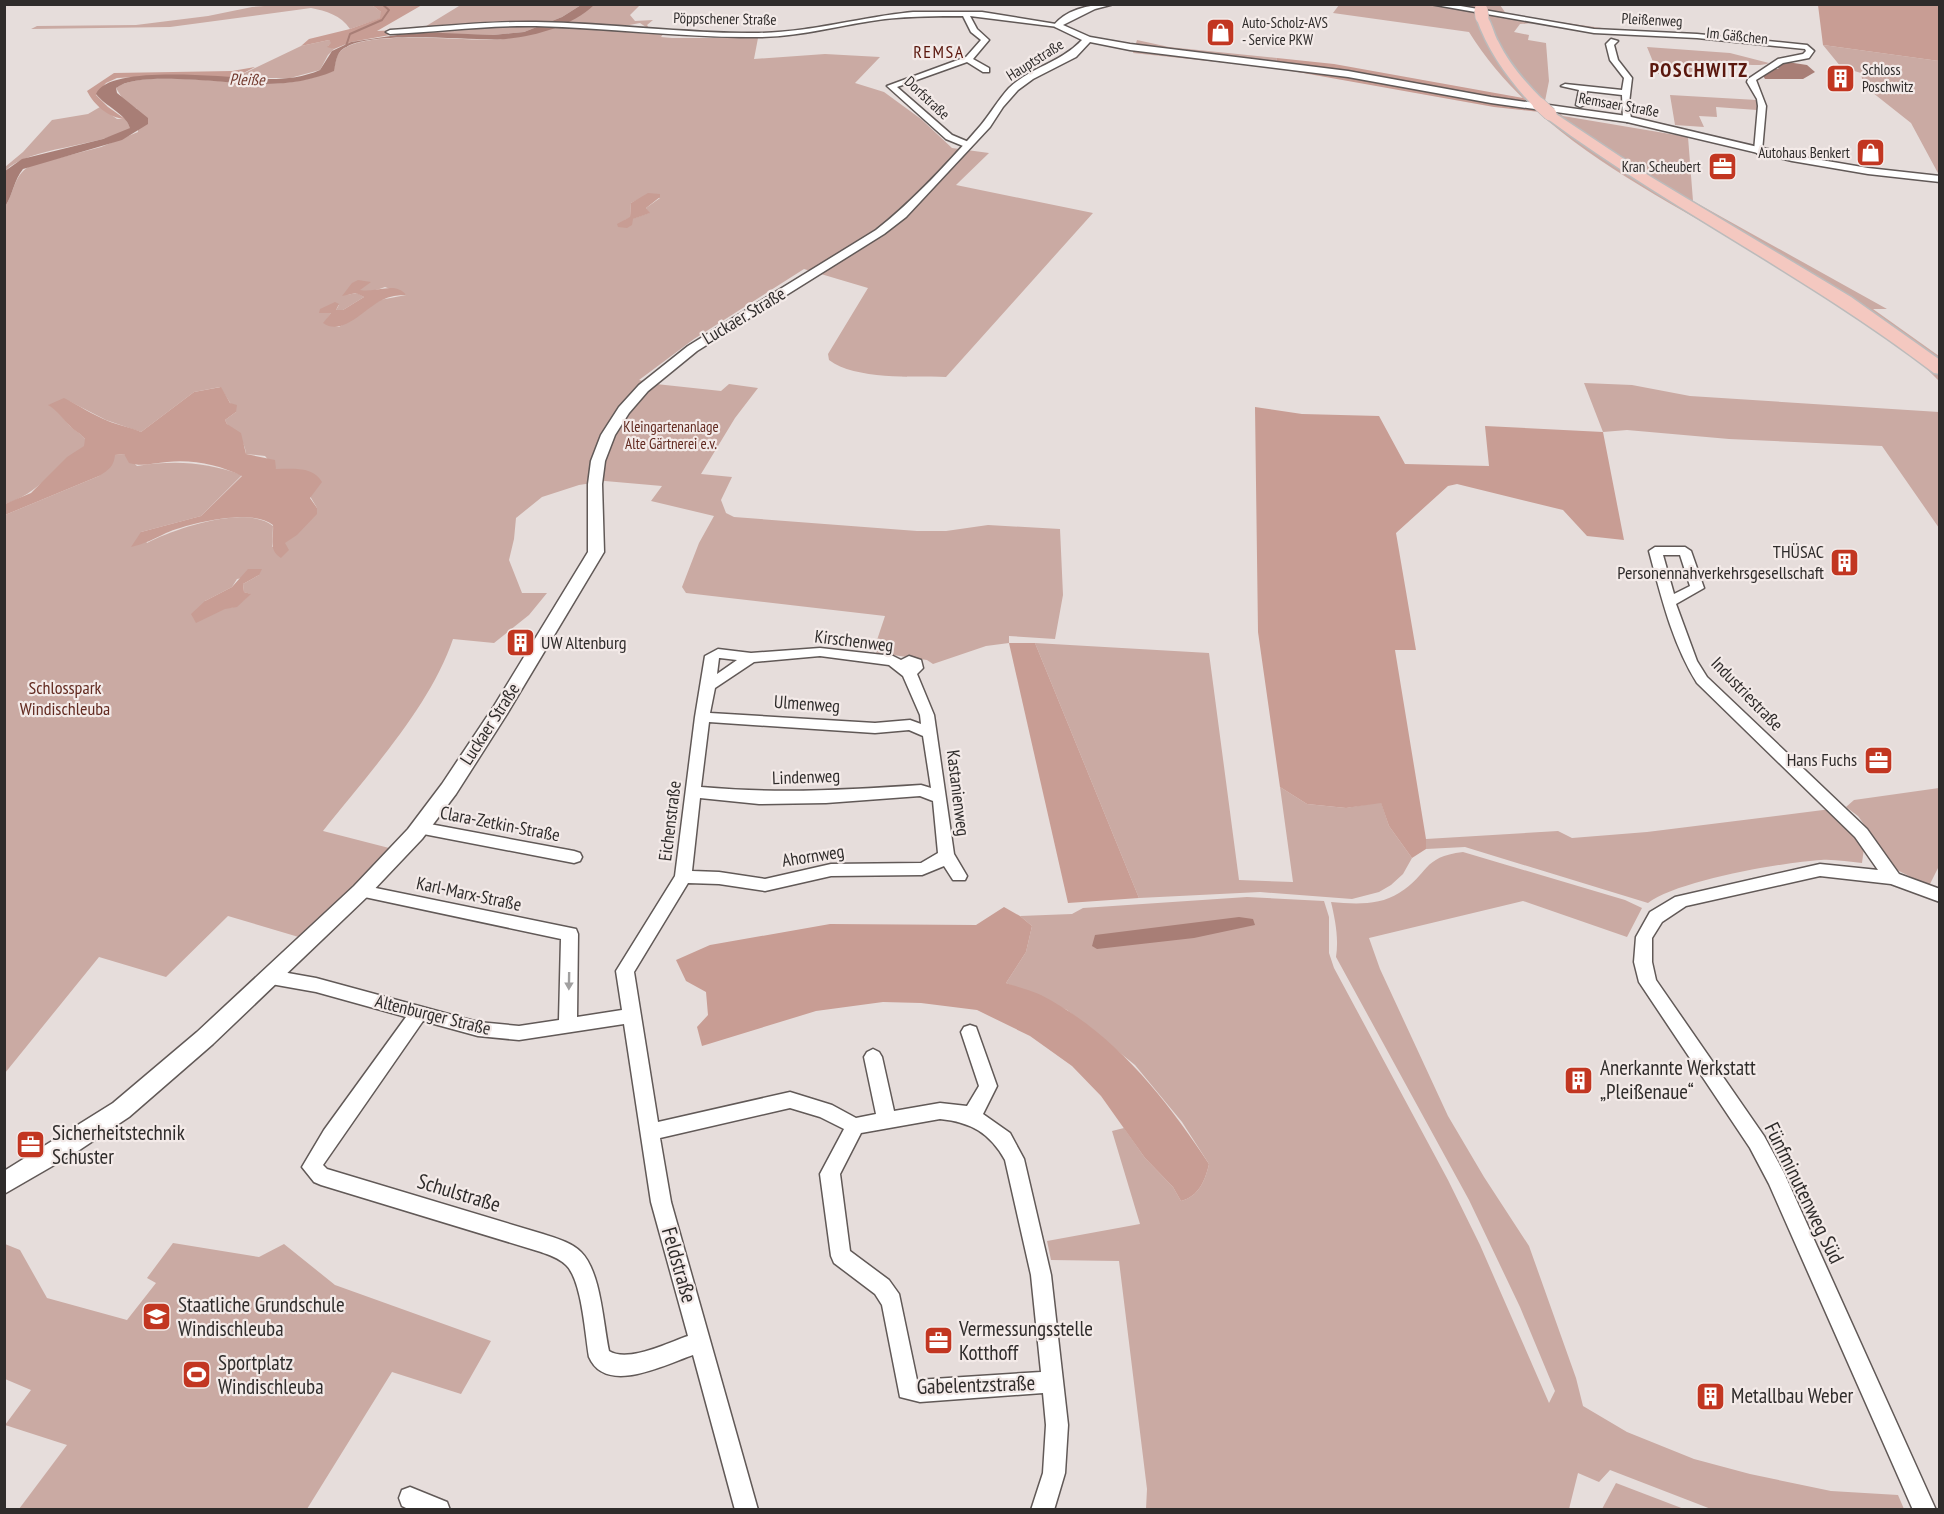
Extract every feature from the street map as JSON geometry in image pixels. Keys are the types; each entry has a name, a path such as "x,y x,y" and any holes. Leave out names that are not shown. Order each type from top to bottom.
{"highway":[{"path":"1481,10 1487,35 1500,60 1544,109 1591,146 1647,183 1872,318 1940,369"}],"street":[{"name":"Hauptstraße","path":"966,147 1015,88 1030,77 1073,55 1088,39 1073,34 1058,25 1062,21 1093,7 1110,4"},
{"name":"Pleißenweg","path":"1433,4 1594,31 1697,36 1800,45 1807,47 1810,51 1806,56 1784,60"},
{"name":"Pöppschener Straße","path":"390,32 534,24 634,29 691,35 747,35 820,30 897,15 965,14 998,16 1058,25"},
{"name":"Dorfstraße","path":"965,14 974,30 985,40 984,44 968,60 891,86 949,136 966,147"},
{"path":"1594,31 1600,37 1617,41 1610,44 1614,60 1628,78 1625,93 1627,119"},
{"name":"Remsaer Straße","path":"1088,39 1130,47 1292,66 1502,102 1627,119 1758,151 1868,171 1940,179"},
{"name":"Im Gäßchen","path":"1639,43 1758,50 1774,52 1784,60"},
{"path":"968,60 986,70"},
{"path":"1758,151 1762,106 1761,99 1751,82 1760,73 1784,60"},
{"path":"1565,86 1625,93"},
{"path":"1580,105 1583,88"},
{"name":"Luckaer Straße","path":"4,1184 68,1146 122,1110 271,977 361,891 419,828 449,789 501,710 596,552 598,531 594,495 598,460 611,431 628,406 657,376 702,340 880,232 902,215 966,147"},
{"name":"Industriestraße","path":"1669,602 1690,661 1702,680 1862,833 1893,878"},
{"name":"Kirschenweg","path":"708,686 712,656 718,653 751,658 820,652 893,661 907,672"},
{"name":"Kirschenweg","path":"708,686 751,658"},
{"name":"Kastanienweg","path":"907,672 927,715 946,855 959,876 922,869"},
{"name":"Eichenstraße","path":"632,1016 625,971 683,877 702,717 708,686"},
{"name":"Ulmenweg","path":"702,717 875,728 910,725 927,715"},
{"name":"Ulmenweg","path":"910,725 930,733"},
{"path":"921,790 937,778"},
{"name":"Lindenweg","path":"693,792 759,798 803,798 921,790 940,798"},
{"name":"Clara-Zetkin-Straße","path":"419,828 574,857"},
{"name":"Ahornweg","path":"683,877 719,878 765,885 831,870 922,869 937,863 946,855"},
{"name":"Fünfminutenweg Süd","path":"1925,1509 1777,1179 1752,1136 1648,982 1643,962 1644,937 1656,917 1681,901 1820,870 1855,872 1893,878 1940,896"},
{"name":"Karl-Marx-Straße","path":"361,891 570,934 568,1027"},
{"name":"Altenburger Straße","path":"271,977 316,985 478,1029 519,1033 632,1016"},
{"name":"Schulstraße","path":"419,1013 331,1136 312,1167 316,1172 321,1176 564,1251 576,1262 586,1286 600,1357 610,1364 626,1367 700,1342"},
{"name":"Feldstraße","path":"632,1016 662,1202 747,1509"},
{"path":"970,1032 988,1086 971,1117"},
{"path":"873,1057 887,1120"},
{"path":"651,1132 790,1100 825,1111 855,1126 940,1111 963,1113 986,1124 1003,1139 1014,1159 1041,1275 1057,1425 1054,1473 1042,1509"},
{"name":"Gabelentzstraße","path":"855,1126 830,1174 841,1256 882,1287 892,1301 908,1389 920,1392 1051,1382"},
{"path":"410,1498 439,1509"}],"green space":[{"path":"291,4 372,5 381,12 381,18 350,29 338,17 311,8 170,27 31,29 37,26 136,25 208,16 252,7"},
{"path":"594,4 640,5 630,15 635,21 653,20 647,25 649,28 643,28 646,27 640,23 619,27 563,24"},
{"path":"452,5 581,5 562,17 524,32 493,35 401,33 400,30 423,28 459,6"},
{"path":"1339,5 1500,5 1507,15 1631,32 1533,23 1520,24 1514,32 1529,35 1528,40 1546,43 1549,81 1545,101 1563,116 1688,137 1693,201 1887,309 1873,309 1939,356 1939,381 1899,345 1854,313 1749,248 1626,177 1590,153 1555,127 1523,98 1494,67 1469,32 1333,13"},
{"path":"557,26 664,33 661,37 672,38 758,38 754,59 825,54 880,57 855,83 884,92 921,119 952,148 989,153 956,185 1093,213 946,377 869,374 854,371 829,360 828,354 868,288 804,269 694,339 639,380 721,391 729,384 758,388 735,418 701,474 732,477 721,500 726,513 734,517 917,531 946,531 988,525 1060,529 1063,595 1055,639 1009,636 1009,643 986,646 933,664 927,660 873,652 885,616 686,593 682,587 699,543 714,516 651,501 662,486 605,481 579,485 542,497 516,518 509,560 522,593 547,593 529,615 494,643 453,639 443,664 414,715 323,831 393,849 302,938 228,916 166,977 99,957 5,1073 5,515 99,476 114,455 124,454 137,466 190,463 216,467 242,475 201,516 141,532 147,543 174,531 210,521 246,517 261,520 273,526 272,547 293,537 317,508 294,469 276,469 265,456 246,454 243,443 225,420 236,412 220,387 194,392 141,432 106,420 69,401 49,405 85,439 85,446 38,486 5,504 5,207 18,178 26,168 32,165 101,147 138,132 137,109 124,101 116,88 128,82 165,78 284,83 308,79 333,71 339,53 350,45 369,40 391,38 503,39","holes":["660,198 646,208 649,213 632,219 632,225 625,220 630,218 631,203 639,199","385,287 406,295 380,300 339,327 324,323 331,313 327,311 339,305 336,310 343,310 364,297 357,293 346,295 356,292","259,575 243,584 244,592 250,594 234,607 220,607 205,601 232,587 237,579"]},
{"path":"329,40 332,43 328,46 334,49 320,70 290,78 234,78 301,46"},
{"path":"1137,40 1169,47 1277,58 1275,68 1133,53"},
{"path":"1823,45 1939,61 1939,175 1911,123 1863,85 1861,73 1841,67"},
{"path":"1647,47 1730,53 1769,63 1759,65 1720,63 1709,76 1658,74"},
{"path":"1670,95 1757,100 1757,110 1716,107 1717,117 1699,116 1704,127 1675,125"},
{"path":"100,107 117,119 125,119 131,128 100,140 30,157 5,171 5,167 23,152 52,120 88,114"},
{"path":"1584,383 1632,385 1690,396 1939,412 1939,528 1882,446 1729,439 1627,430 1603,432"},
{"path":"1035,643 1209,653 1239,880 1293,882 1280,787 1307,804 1346,808 1381,802 1389,826 1412,858 1403,874 1379,892 1352,899 1260,892 1139,898"},
{"path":"1939,788 1939,866 1929,886 1897,870 1858,816 1846,807 1854,800"},
{"path":"1831,809 1844,821 1864,848 1862,863 1821,860 1782,864 1705,880 1662,895 1648,903 1465,847 1426,849 1426,839 1558,831 1572,838 1647,832"},
{"path":"1463,852 1625,900 1642,908 1627,937 1523,901 1369,938 1380,969 1448,1116 1529,1246 1576,1378 1583,1406 1627,1432 1694,1459 1750,1474 1831,1491 1898,1495 1904,1509 1711,1509 1610,1470 1599,1482 1578,1473 1569,1509 1146,1509 1147,1489 1119,1261 1051,1260 1047,1241 1140,1224 1112,1131 1124,1128 1145,1158 1173,1187 1181,1201 1197,1192 1209,1164 1182,1122 1135,1065 1067,1010 1006,983 1026,952 1032,926 1020,916 1072,914 1083,908 1247,897 1324,901 1329,917 1329,953 1334,968 1448,1180 1480,1245 1549,1403 1555,1391 1520,1307 1469,1200 1336,957 1337,936 1331,902 1366,903 1391,897 1409,886 1432,862 1449,854"},
{"name":"Sportplatz Windischleuba","path":"173,1243 259,1257 284,1244 335,1285 491,1341 461,1394 392,1372 307,1509 19,1509 67,1445 5,1425 31,1390 5,1379 5,1244 20,1250 47,1298 127,1320 156,1283 147,1278"},
{"path":"1616,1483 1684,1509 1602,1509"}],"shaded area":[{"path":"372,5 422,5 377,31 400,30 401,33 351,42 334,49 327,47 331,43 329,40 301,46 309,39 350,29 380,18 381,12"},
{"path":"1818,5 1939,5 1939,61 1823,45"},
{"path":"1277,58 1334,64 1523,98 1540,112 1494,107 1275,68"},
{"path":"255,67 234,78 175,75 117,78 106,83 96,95 125,119 103,110 87,91 114,73 232,71"},
{"path":"648,193 660,194 660,197 646,208 650,213 633,219 632,225 627,228 618,227 617,224 630,217 631,203"},
{"path":"358,280 371,282 360,290 391,288 402,291 406,295 382,300 346,324 331,326 323,323 331,313 319,313 320,309 335,302 339,304 336,310 343,310 364,297 356,293 342,296 352,283"},
{"path":"221,387 230,403 237,405 236,412 225,420 227,424 241,433 246,454 275,460 276,469 308,471 322,482 310,498 317,508 317,514 297,535 285,543 289,550 281,558 274,551 272,544 273,525 251,518 236,517 190,525 131,547 141,532 201,516 242,476 196,462 176,461 139,465 129,463 124,454 115,455 110,467 99,476 5,515 5,504 31,493 67,457 84,446 85,439 48,405 64,398 102,419 141,432 194,392"},
{"path":"1255,407 1302,414 1379,416 1405,464 1489,466 1485,426 1603,432 1624,540 1587,536 1563,510 1457,484 1448,486 1396,533 1416,650 1395,650 1426,839 1426,849 1412,858 1389,826 1381,803 1346,808 1307,804 1280,787 1258,632"},
{"path":"248,569 262,569 259,575 243,584 244,592 251,594 237,607 225,609 196,623 191,614 205,601 232,587"},
{"path":"1009,643 1035,643 1139,898 1068,903"},
{"path":"1004,907 1032,926 1026,952 1006,983 1041,995 1092,1028 1115,1048 1156,1091 1209,1164 1203,1182 1192,1196 1181,1201 1173,1187 1145,1158 1101,1096 1072,1066 1030,1036 977,1010 921,1003 883,1002 816,1011 702,1046 697,1027 708,1015 706,992 686,981 676,960 710,945 830,924 976,925"}],"water":[{"name":"Pleiße","path":"581,5 594,5 575,19 553,29 517,38 417,37 368,40 350,45 339,53 334,71 301,81 266,84 188,79 128,82 116,88 117,93 148,118 148,124 122,140 23,169 5,207 5,171 22,159 103,139 130,128 120,114 96,94 106,84 124,78 176,74 283,79 320,70 332,51 351,42 417,32 493,35 524,32 562,17"},
{"path":"1787,62 1807,65 1815,72 1803,79 1765,79 1762,74 1772,69 1779,69 1776,67"},
{"path":"1239,917 1253,919 1255,925 1194,938 1097,949 1092,946 1095,935"}],"waterway":[{"path":"346,46 350,34 382,20 389,10 382,4"}],"place":[{"name":"Auto-Scholz-AVS - Service PKW","path":"1221,32"},
{"name":"Schloss Poschwitz","path":"1841,79"},
{"name":"Autohaus Benkert","path":"1871,153"},
{"name":"Kran Scheubert","path":"1722,167"},
{"name":"THÜSAC Personennahverkehrsgesellschaft","path":"1845,562"},
{"name":"UW Altenburg","path":"520,643"},
{"name":"Hans Fuchs","path":"1878,760"},
{"name":"Anerkannte Werkstatt „Pleißenaue“","path":"1579,1080"},
{"name":"Sicherheitstechnik Schuster","path":"31,1145"},
{"name":"Staatliche Grundschule Windischleuba","path":"157,1317"},
{"name":"Vermessungsstelle Kotthoff","path":"938,1341"},
{"name":"Sportplatz Windischleuba","path":"197,1375"},
{"name":"Metallbau Weber","path":"1710,1396"}],"district":[{"name":"REMSA","path":"939,52"},
{"name":"POSCHWITZ","path":"1699,70"}],"park label":[{"name":"Kleingartenanlage Alte Gärtnerei e.v.","path":"671,436"},
{"name":"Schlosspark Windischleuba","path":"65,698"}]}
